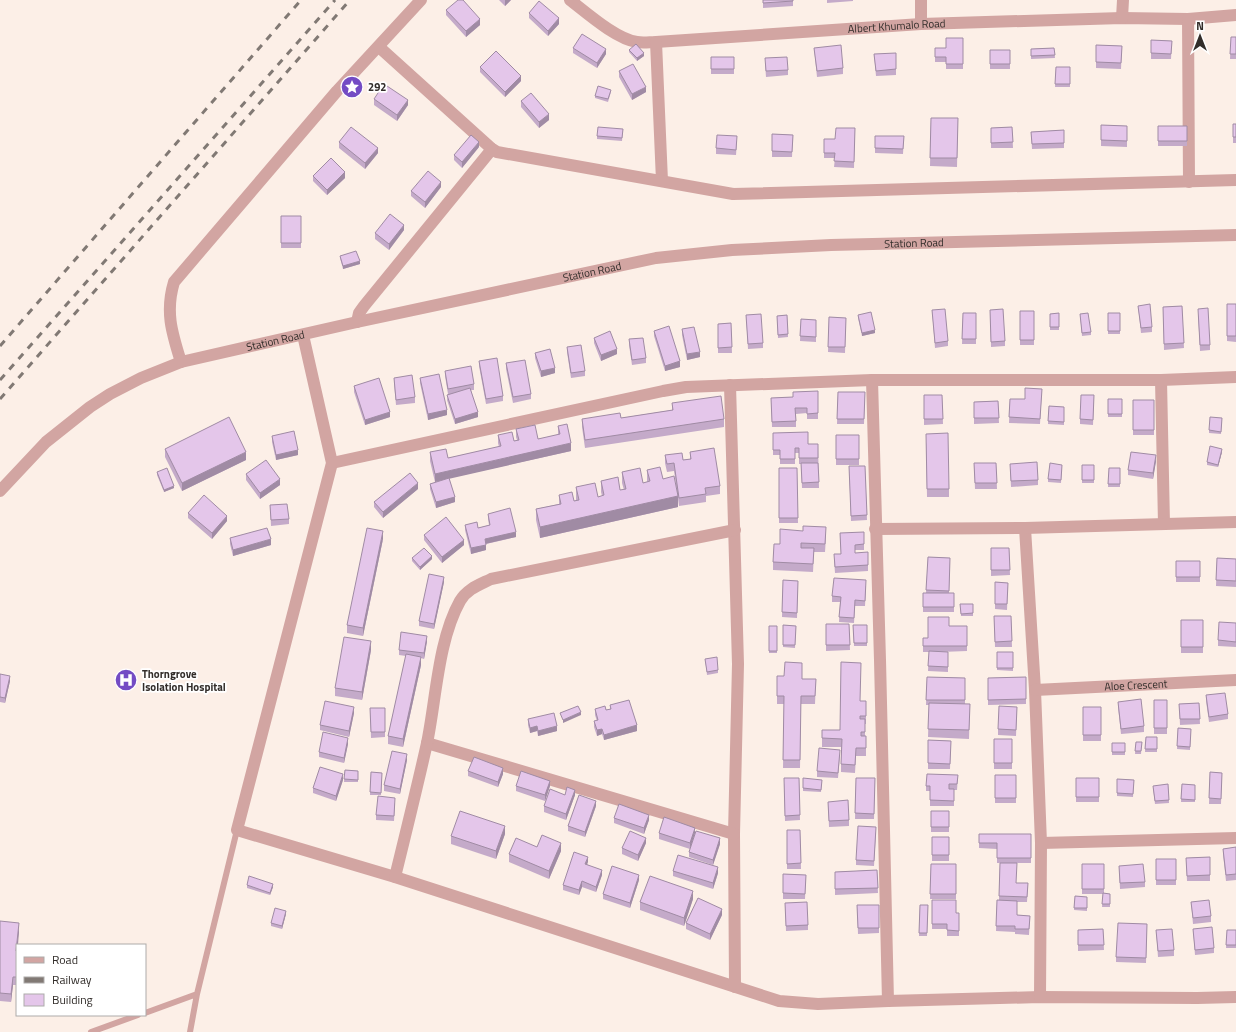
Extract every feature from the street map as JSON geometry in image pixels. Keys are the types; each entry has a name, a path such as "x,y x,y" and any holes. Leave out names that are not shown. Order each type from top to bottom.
{"street":[{"path":"181,362 171,329 170,295 174,282 337,91 421,0"},
{"name":"Albert Khumalo Road","path":"570,0 597,21 622,37 636,42 656,42 921,24 1122,18 1188,19 1236,15"},
{"path":"921,0 921,24"},
{"path":"1122,18 1123,0"},
{"path":"1188,19 1189,182"},
{"path":"656,42 662,181"},
{"path":"379,47 497,152 733,194 1236,180"},
{"path":"357,322 359,313 364,306 492,149"},
{"name":"Station Road","path":"0,492 46,442 90,407 110,394 141,378 181,362 357,322 656,258 732,250 831,245 1236,235"},
{"path":"302,335 332,463 237,830 395,877 770,999 791,1003 818,1004 888,1000 1040,997 1236,997"},
{"path":"332,463 686,387 872,380 1161,380 1236,377"},
{"path":"872,380 888,1000"},
{"path":"1161,380 1164,524"},
{"path":"730,385 738,664 734,834 735,987"},
{"path":"875,530 1025,528 1236,522"},
{"path":"1025,528 1036,690 1041,843 1040,997"},
{"path":"395,877 427,743 445,643 453,617 461,600 468,590 491,579 735,530"},
{"name":"Aloe Crescent","path":"1036,690 1236,680"},
{"path":"427,743 734,834"},
{"path":"1041,843 1236,838"}],"lane":[{"path":"190,1032 197,994 237,830"},
{"path":"146,1013 197,994"},
{"path":"91,1032 135,1016"}],"building":[{"path":"458,0 463,0 480,19 466,31 446,10"},
{"path":"763,0 793,0 793,1 763,3"},
{"path":"539,1 559,18 548,31 529,13"},
{"path":"582,34 606,49 597,63 573,48"},
{"path":"1231,37 1236,37 1236,54 1230,54"},
{"path":"946,38 963,38 963,64 946,64 946,57 935,57 935,48 946,48"},
{"path":"1151,40 1172,41 1171,54 1151,53"},
{"path":"636,44 644,53 637,58 629,50"},
{"path":"841,45 843,68 817,71 814,48"},
{"path":"1096,45 1122,46 1121,63 1096,62"},
{"path":"1054,48 1055,55 1031,56 1031,49"},
{"path":"990,50 1010,50 1010,64 990,64"},
{"path":"496,51 521,76 505,92 480,67"},
{"path":"896,53 896,69 876,71 874,54"},
{"path":"711,57 734,57 734,69 711,69"},
{"path":"787,57 788,70 766,71 765,58"},
{"path":"633,64 646,87 632,94 619,71"},
{"path":"1056,67 1070,67 1070,84 1055,84"},
{"path":"384,84 408,100 397,115 374,99"},
{"path":"598,86 611,90 608,99 595,96"},
{"path":"531,93 549,114 539,122 521,101"},
{"path":"931,118 958,118 957,158 930,158"},
{"path":"1233,124 1236,124 1236,137 1233,137"},
{"path":"1101,125 1127,126 1127,141 1101,140"},
{"path":"1158,126 1187,126 1187,141 1158,141"},
{"path":"351,127 378,148 365,163 339,142"},
{"path":"598,127 623,129 622,138 597,136"},
{"path":"1012,127 1013,142 991,143 991,128"},
{"path":"836,128 855,128 854,162 834,161 835,153 824,153 824,139 835,139"},
{"path":"1064,130 1064,143 1032,144 1031,132"},
{"path":"772,134 793,135 792,152 772,151"},
{"path":"471,135 479,142 462,162 454,155"},
{"path":"717,135 737,136 736,150 716,148"},
{"path":"875,136 904,136 903,149 875,148"},
{"path":"331,158 345,172 327,190 313,176"},
{"path":"428,171 441,182 425,202 411,191"},
{"path":"390,214 404,225 389,244 375,233"},
{"path":"281,216 301,216 301,243 281,243"},
{"path":"356,251 360,261 343,266 340,256"},
{"path":"1150,304 1152,327 1141,328 1138,306"},
{"path":"1227,304 1236,304 1236,336 1227,336"},
{"path":"1182,306 1184,343 1164,344 1163,307"},
{"path":"1208,308 1210,345 1200,345 1198,309"},
{"path":"945,309 948,341 935,343 932,310"},
{"path":"1003,309 1005,341 991,342 990,310"},
{"path":"1020,311 1034,311 1034,340 1020,340"},
{"path":"871,312 875,330 862,333 858,315"},
{"path":"963,313 976,313 976,339 962,339"},
{"path":"1059,313 1059,327 1050,327 1050,314"},
{"path":"1088,313 1091,332 1082,333 1080,314"},
{"path":"1108,313 1120,313 1120,331 1108,331"},
{"path":"761,314 763,343 748,344 746,315"},
{"path":"787,315 788,334 778,335 777,316"},
{"path":"829,317 846,318 845,347 828,347"},
{"path":"801,319 816,320 816,337 800,336"},
{"path":"731,323 732,347 718,348 718,324"},
{"path":"669,326 680,361 665,366 654,331"},
{"path":"694,327 700,352 687,354 682,329"},
{"path":"610,331 617,349 601,355 594,338"},
{"path":"643,338 646,358 632,360 629,339"},
{"path":"581,345 585,371 571,373 567,347"},
{"path":"550,349 555,368 541,371 535,353"},
{"path":"497,358 503,396 486,399 479,361"},
{"path":"525,360 531,394 513,397 506,363"},
{"path":"471,366 474,384 448,389 445,371"},
{"path":"439,374 447,410 428,414 420,378"},
{"path":"412,375 415,397 396,400 394,378"},
{"path":"379,378 390,412 365,420 354,386"},
{"path":"470,388 478,412 455,419 447,395"},
{"path":"1025,388 1042,389 1040,419 1009,417 1010,399 1025,399"},
{"path":"818,391 818,413 807,414 807,408 795,408 796,421 772,422 771,398 793,397 793,392"},
{"path":"838,392 865,392 864,419 837,419"},
{"path":"924,395 942,395 943,419 924,419"},
{"path":"1081,395 1094,395 1093,420 1080,419"},
{"path":"721,396 724,419 585,440 582,419 620,413 621,418 673,410 672,403"},
{"path":"1108,399 1122,399 1122,414 1108,414"},
{"path":"1133,400 1154,400 1154,430 1133,430"},
{"path":"998,401 999,418 974,418 974,402"},
{"path":"1049,406 1064,407 1064,422 1048,421"},
{"path":"229,417 246,452 182,483 165,449"},
{"path":"1210,417 1222,418 1221,432 1209,430"},
{"path":"567,424 571,443 435,474 430,452 446,449 448,458 501,446 498,435 512,432 514,441 519,440 516,429 535,425 538,439 560,434 558,426"},
{"path":"294,431 298,450 276,455 272,436"},
{"path":"808,432 808,444 818,444 818,458 799,458 799,448 795,448 795,459 780,459 780,450 773,450 773,433"},
{"path":"948,433 949,489 927,489 926,434"},
{"path":"836,435 859,435 859,459 836,459"},
{"path":"1210,446 1222,449 1218,465 1207,462"},
{"path":"714,448 720,486 705,488 706,494 679,498 674,463 667,464 665,455 682,453 683,460 691,459 690,452"},
{"path":"1131,452 1156,455 1153,473 1128,470"},
{"path":"266,460 280,479 260,493 246,474"},
{"path":"1037,462 1038,480 1011,481 1010,464"},
{"path":"801,463 818,463 819,482 802,483"},
{"path":"974,463 996,463 997,483 975,483"},
{"path":"1050,463 1062,465 1061,480 1048,479"},
{"path":"1082,465 1094,465 1094,480 1082,480"},
{"path":"849,466 865,466 867,515 851,516"},
{"path":"660,467 663,479 674,476 678,496 540,527 536,509 561,504 559,495 572,492 574,501 579,500 576,487 595,483 598,497 604,495 601,481 618,477 620,490 626,489 622,472 640,468 643,483 650,481 647,470"},
{"path":"167,468 174,486 164,490 157,472"},
{"path":"779,468 797,468 798,518 779,518"},
{"path":"1109,468 1120,468 1120,484 1108,484"},
{"path":"410,473 418,483 383,512 374,502"},
{"path":"449,478 455,497 436,502 430,484"},
{"path":"204,495 227,516 212,533 188,513"},
{"path":"287,504 289,519 271,520 270,505"},
{"path":"510,508 516,532 485,539 486,545 471,548 465,525 477,522 478,528 490,525 488,514"},
{"path":"446,517 464,540 442,557 424,535"},
{"path":"803,526 826,527 825,544 801,543 801,548 814,548 813,564 773,562 774,544 780,544 780,529 803,531"},
{"path":"267,528 271,539 233,550 230,538"},
{"path":"367,528 383,531 363,628 347,625"},
{"path":"864,532 864,544 855,545 855,553 868,552 868,565 835,567 834,554 841,554 840,533"},
{"path":"424,548 432,556 420,567 412,558"},
{"path":"991,548 1009,548 1010,570 991,570"},
{"path":"928,557 950,558 949,591 926,590"},
{"path":"1217,558 1236,559 1236,581 1216,580"},
{"path":"1176,561 1200,561 1200,577 1176,577"},
{"path":"429,574 444,577 434,624 419,621"},
{"path":"834,578 866,580 865,601 855,600 854,618 839,617 841,597 832,596"},
{"path":"783,580 798,581 797,613 782,612"},
{"path":"995,582 1008,583 1007,604 995,604"},
{"path":"923,593 954,593 954,607 923,607"},
{"path":"960,604 973,604 973,613 961,614"},
{"path":"994,616 1011,616 1012,641 995,642"},
{"path":"928,617 949,617 949,626 967,626 967,646 923,646 923,638 928,638"},
{"path":"1181,620 1203,620 1203,647 1181,647"},
{"path":"1219,622 1236,623 1236,642 1218,640"},
{"path":"826,624 849,624 850,645 826,645"},
{"path":"783,625 796,626 795,645 783,645"},
{"path":"853,625 867,625 867,643 854,643"},
{"path":"769,626 777,626 777,651 769,651"},
{"path":"401,632 427,636 424,653 399,650"},
{"path":"344,637 371,641 362,692 335,688"},
{"path":"929,651 948,652 948,667 928,666"},
{"path":"997,652 1013,652 1013,668 997,668"},
{"path":"406,654 421,657 403,739 388,736"},
{"path":"717,657 718,670 707,672 705,659"},
{"path":"785,662 802,663 802,679 816,679 815,696 801,696 800,760 783,760 784,696 777,696 777,676 784,676"},
{"path":"841,662 861,663 860,701 866,701 866,716 860,716 860,719 865,719 865,732 861,732 861,736 866,736 866,748 856,748 855,765 841,764 842,739 822,738 822,730 840,730"},
{"path":"0,674 10,676 5,698 0,697"},
{"path":"927,677 965,678 965,700 926,700"},
{"path":"1026,677 1026,699 988,700 988,678"},
{"path":"1225,693 1228,714 1209,717 1206,695"},
{"path":"1141,699 1144,726 1121,729 1118,702"},
{"path":"629,700 637,725 604,735 602,729 597,730 594,721 598,720 595,709 605,706 606,710 611,709 610,705"},
{"path":"1154,700 1167,700 1167,728 1154,728"},
{"path":"325,701 354,707 349,731 320,725"},
{"path":"929,703 970,704 969,730 928,729"},
{"path":"1199,703 1200,719 1180,719 1179,704"},
{"path":"578,706 581,712 563,720 560,713"},
{"path":"999,706 1017,707 1016,730 998,729"},
{"path":"1083,707 1101,707 1101,735 1083,735"},
{"path":"370,708 385,708 385,732 371,732"},
{"path":"554,713 557,726 538,731 537,726 530,728 528,719"},
{"path":"1178,728 1191,729 1190,747 1177,746"},
{"path":"323,732 348,738 344,758 319,752"},
{"path":"1146,737 1157,737 1157,749 1145,749"},
{"path":"994,739 1012,739 1012,763 994,763"},
{"path":"928,740 951,741 950,764 928,763"},
{"path":"1136,742 1142,742 1141,751 1135,751"},
{"path":"1112,743 1125,743 1125,752 1112,752"},
{"path":"819,748 840,750 838,773 817,771"},
{"path":"392,751 407,754 400,789 384,785"},
{"path":"474,757 503,768 498,782 468,771"},
{"path":"320,767 343,774 336,796 313,788"},
{"path":"345,770 358,771 358,780 344,779"},
{"path":"521,771 550,781 545,795 516,786"},
{"path":"371,772 382,773 381,793 370,792"},
{"path":"1210,772 1222,773 1221,799 1209,798"},
{"path":"927,774 958,775 957,784 949,784 949,789 954,789 954,801 930,800 930,786 926,786"},
{"path":"995,775 1016,775 1016,798 995,798"},
{"path":"784,778 799,778 800,815 785,816"},
{"path":"803,778 822,780 821,790 803,788"},
{"path":"856,778 875,778 874,814 855,813"},
{"path":"1076,778 1099,778 1099,797 1076,797"},
{"path":"1117,779 1134,780 1133,794 1117,793"},
{"path":"1168,784 1169,800 1155,801 1153,786"},
{"path":"1182,784 1195,785 1195,800 1181,799"},
{"path":"567,787 575,790 566,814 544,806 550,789 565,795"},
{"path":"579,795 596,801 585,832 568,826"},
{"path":"378,796 395,798 394,816 376,815"},
{"path":"848,800 849,820 829,821 828,802"},
{"path":"619,804 649,815 644,828 614,818"},
{"path":"460,811 505,826 496,851 451,836"},
{"path":"931,811 949,811 949,827 931,827"},
{"path":"664,817 695,828 690,843 659,833"},
{"path":"858,826 876,827 874,861 856,860"},
{"path":"787,830 800,830 801,863 787,864"},
{"path":"630,831 646,838 638,855 622,848"},
{"path":"696,831 720,838 713,860 689,852"},
{"path":"979,834 1031,834 1031,858 997,858 997,843 979,843"},
{"path":"542,835 561,843 549,871 509,854 516,838 537,847"},
{"path":"932,837 949,837 949,855 932,855"},
{"path":"1236,847 1236,874 1226,875 1223,849"},
{"path":"574,852 588,857 585,864 602,870 596,887 582,881 579,890 563,885"},
{"path":"678,855 718,867 713,883 673,871"},
{"path":"1210,857 1210,875 1187,876 1186,858"},
{"path":"1156,859 1176,859 1176,880 1156,880"},
{"path":"1000,863 1017,863 1016,883 1028,883 1027,897 999,896"},
{"path":"931,864 956,864 956,894 930,894"},
{"path":"1082,864 1104,864 1104,889 1082,889"},
{"path":"1143,864 1145,882 1120,883 1119,866"},
{"path":"612,866 639,875 630,903 603,894"},
{"path":"877,870 878,888 835,889 835,872"},
{"path":"783,874 806,875 805,894 783,893"},
{"path":"249,876 273,884 270,893 247,885"},
{"path":"650,876 693,891 684,918 640,902"},
{"path":"1103,893 1110,894 1110,904 1102,904"},
{"path":"1075,896 1087,897 1087,908 1074,908"},
{"path":"698,898 722,909 710,934 686,923"},
{"path":"932,900 956,900 956,913 959,913 959,931 947,930 947,924 932,924"},
{"path":"997,900 1017,901 1017,915 1030,916 1029,929 1015,929 1015,926 996,926"},
{"path":"1209,900 1211,916 1193,918 1191,902"},
{"path":"807,902 808,925 786,926 785,903"},
{"path":"857,905 879,905 879,928 858,928"},
{"path":"920,905 928,905 927,933 919,933"},
{"path":"275,908 286,911 282,926 271,923"},
{"path":"0,921 19,923 16,944 16,977 13,977 11,994 0,993"},
{"path":"1118,923 1147,924 1146,958 1116,957"},
{"path":"1212,927 1214,948 1195,950 1193,929"},
{"path":"1103,929 1104,945 1078,945 1078,930"},
{"path":"1172,929 1174,950 1158,951 1156,930"},
{"path":"1227,930 1236,930 1236,945 1226,945"}],"railway":[{"path":"0,346 301,0"},
{"path":"0,380 335,0"},
{"path":"0,399 350,0"}],"place":[{"name":"292","path":"352,87"},
{"name":"Thorngrove Isolation Hospital","path":"126,680"}]}
